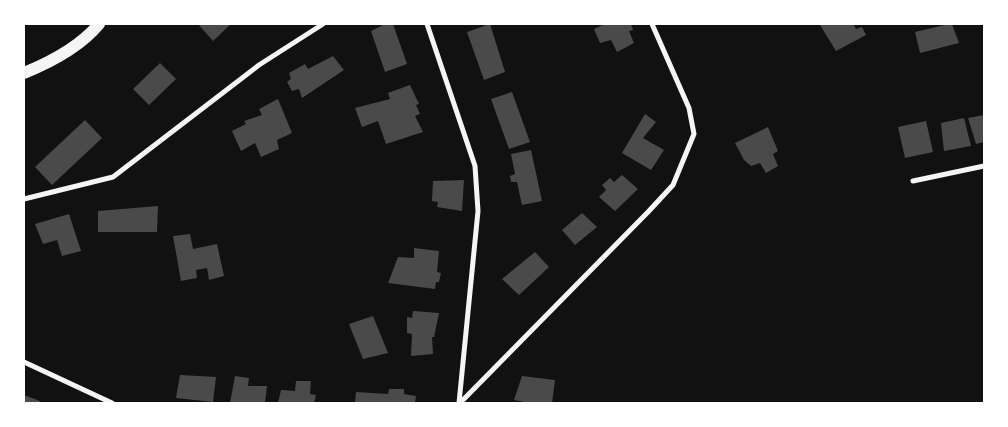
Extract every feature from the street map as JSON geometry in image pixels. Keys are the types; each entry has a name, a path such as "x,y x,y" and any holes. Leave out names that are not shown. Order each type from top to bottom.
{"main road":[{"path":"24,73 43,66 69,50 99,24"}],"street":[{"path":"24,199 113,177 259,64 323,24"},
{"path":"427,24 475,166 478,211 460,403"},
{"path":"460,403 673,185 694,134 689,108 652,24"},
{"path":"913,182 984,166"},
{"path":"24,362 112,403"}],"building":[{"path":"198,24 231,24 213,41"},
{"path":"385,24 393,24 407,64 385,72 371,31"},
{"path":"490,24 505,72 484,80 467,32"},
{"path":"605,24 631,24 633,30 629,31 634,43 617,52 611,40 600,43 594,29"},
{"path":"853,24 856,29 862,27 866,35 836,51 820,25"},
{"path":"952,24 959,43 920,53 915,32"},
{"path":"333,56 344,70 302,98 299,89 292,91 287,82 291,79 289,73 305,64 308,69"},
{"path":"160,63 176,79 149,105 133,89"},
{"path":"410,85 419,104 416,105 420,114 415,116 423,132 386,144 378,121 362,127 355,108 390,99 388,93"},
{"path":"512,92 530,142 509,149 491,99"},
{"path":"278,99 292,133 277,140 279,149 261,157 255,143 241,151 232,131 246,124 244,121 262,115 259,109"},
{"path":"645,114 656,122 643,138 664,150 651,170 622,153"},
{"path":"984,115 984,142 976,144 968,118"},
{"path":"964,118 971,146 944,151 941,123"},
{"path":"85,120 102,138 52,185 35,167"},
{"path":"926,121 933,152 905,158 898,127"},
{"path":"768,127 778,151 773,154 778,166 766,173 760,163 751,166 744,160 735,143"},
{"path":"531,150 542,201 522,205 517,182 511,182 510,176 515,174 511,154"},
{"path":"622,175 638,189 615,211 599,197 606,190 602,185 610,178 614,182"},
{"path":"464,180 462,211 437,207 438,202 432,201 433,181"},
{"path":"158,206 157,232 98,232 98,211"},
{"path":"582,213 597,227 575,245 562,230"},
{"path":"69,214 81,251 62,256 57,240 43,244 35,224"},
{"path":"190,234 193,249 217,244 224,276 209,280 207,268 196,270 197,278 181,281 173,236"},
{"path":"414,248 439,251 437,272 441,273 439,282 436,282 435,289 388,283 398,257 414,258"},
{"path":"535,252 549,267 519,295 502,279"},
{"path":"413,311 439,313 434,337 432,337 433,354 411,356 412,334 407,333 407,317 412,318"},
{"path":"373,316 388,353 363,359 349,324"},
{"path":"180,375 216,377 213,402 176,398"},
{"path":"235,376 249,378 248,386 267,386 265,403 230,403"},
{"path":"522,376 555,380 552,403 530,403 514,400"},
{"path":"296,381 311,381 310,394 316,395 314,403 278,403 281,390 295,391"},
{"path":"389,389 404,389 404,394 416,396 415,403 355,403 356,392 388,394"},
{"path":"24,395 40,401 39,403 24,403"}]}
